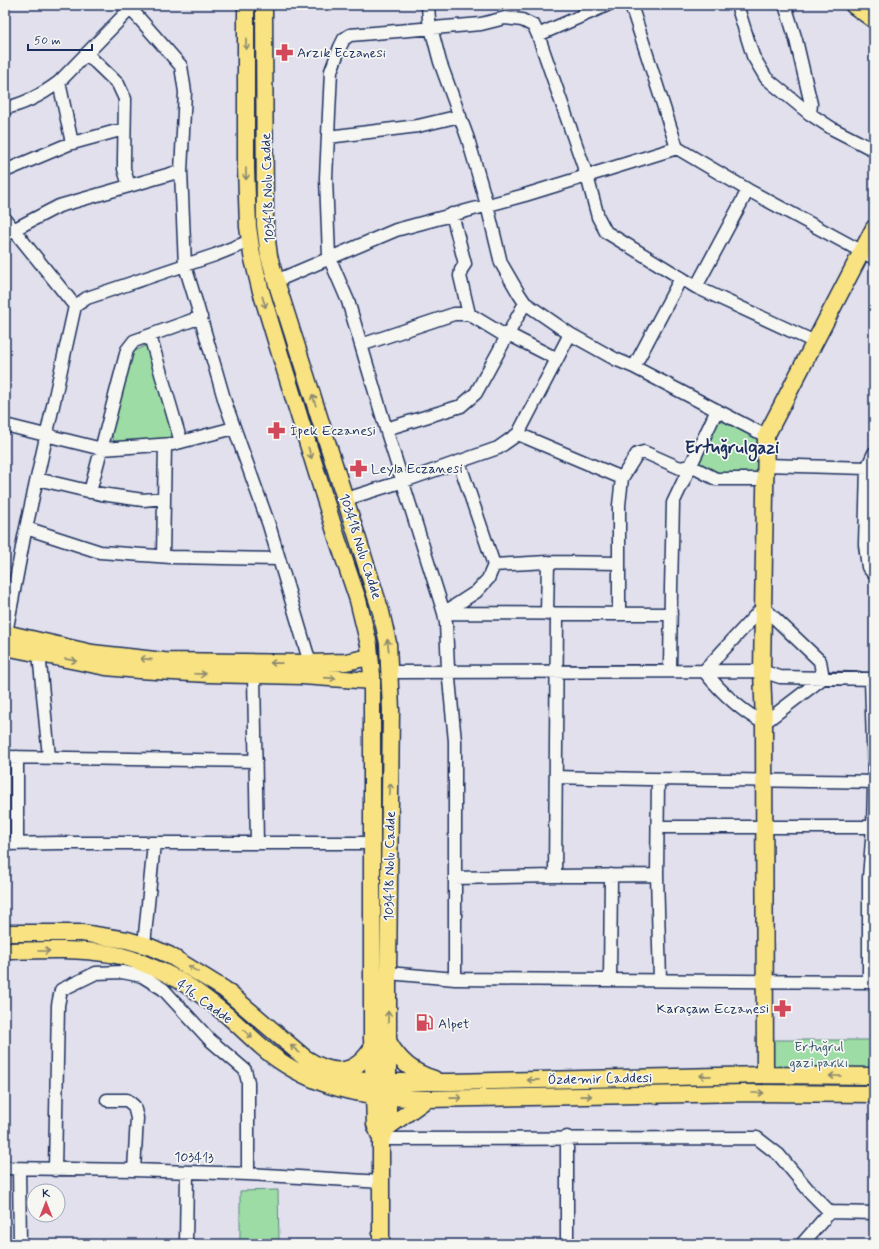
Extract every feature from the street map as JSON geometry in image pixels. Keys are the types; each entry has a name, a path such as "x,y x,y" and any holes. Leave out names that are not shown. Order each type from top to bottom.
{"main road":[{"path":"246,5 246,168 248,227 252,255 260,288 278,347 337,538 358,600 369,645 372,681 372,1048 381,1089 385,1133 382,1182 381,1244"},
{"name":"103418 Nolu Cadde","path":"264,5 265,226 269,256 381,612 388,643 391,710 388,1041 381,1089"},
{"path":"853,5 874,20"},
{"path":"765,1075 764,723 762,671 766,436 815,342 868,255 874,228"},
{"path":"5,638 92,653 164,661 310,663 346,662 370,657"},
{"path":"5,638 39,653 106,667 174,673 302,676 372,681"},
{"name":"Özdemir Caddesi","path":"5,933 82,933 127,940 144,945 169,955 224,989 305,1058 316,1065 381,1089 427,1099 745,1094 874,1094"},
{"name":"416. Cadde","path":"5,951 85,950 113,954 154,968 189,986 230,1018 276,1059 296,1072 327,1086 351,1092 381,1089"},
{"path":"388,1041 402,1060 415,1071 432,1079 451,1082"},
{"path":"328,1070 340,1070 352,1067 363,1060 372,1048"},
{"name":"Özdemir Caddesi","path":"381,1089 451,1082 765,1075 874,1076"},
{"path":"381,1089 374,1116 375,1124 385,1133"},
{"path":"351,1092 374,1116"},
{"path":"385,1133 427,1099"}],"street":[{"path":"428,5 440,62 468,139 487,205 501,263 526,303 570,334 615,359 634,367 766,436"},
{"path":"538,35 607,5"},
{"path":"631,5 677,148 748,190 868,255"},
{"path":"737,5 753,56 766,78 810,114 833,129 874,150"},
{"path":"785,5 796,40 812,104 810,114"},
{"path":"5,108 20,105 46,92 59,82 132,7 180,66 184,92 181,171 185,266 225,402 269,525 310,663"},
{"path":"455,979 455,741 448,673 446,623 348,301 329,257 326,178 331,71 344,39 350,35 481,24 505,18 522,20 534,26 587,176 598,217 606,232 696,287 815,342"},
{"path":"87,54 118,84 125,99 124,169 129,186"},
{"path":"59,82 72,143"},
{"path":"328,137 418,126 460,116"},
{"path":"5,171 72,143 124,129"},
{"path":"276,282 329,257 396,230 526,195 677,148"},
{"path":"9,233 59,206 181,171"},
{"path":"696,287 748,190"},
{"path":"452,214 465,264 460,276 469,314"},
{"path":"5,219 9,233 75,306"},
{"path":"5,638 10,580 26,528 75,306 87,298 185,266 250,241"},
{"path":"634,367 681,278"},
{"path":"386,428 462,406 469,401 476,393 526,303"},
{"path":"361,345 454,314 469,314 508,336 557,359"},
{"path":"90,492 127,350 134,342 201,317"},
{"path":"346,499 404,481 498,448 518,434 570,334"},
{"path":"150,336 181,442"},
{"path":"670,671 673,503 718,410"},
{"path":"5,425 102,448 165,445 234,428"},
{"path":"518,434 622,478"},
{"path":"163,556 165,445"},
{"path":"619,614 619,505 622,478 638,454 644,452 680,468 691,466 716,479 765,472 867,468"},
{"path":"874,453 867,468 865,546 868,567 874,574"},
{"path":"444,613 476,592 488,579 494,565 459,462"},
{"path":"37,479 90,492 143,500 164,498"},
{"path":"26,528 100,552 163,556 279,559"},
{"path":"494,565 548,562 619,562"},
{"path":"548,562 557,672 555,876"},
{"path":"704,671 763,607 820,661 823,678"},
{"path":"444,613 671,614"},
{"path":"39,653 49,757"},
{"path":"704,671 733,702 749,715 764,723 823,678"},
{"path":"390,672 762,671 780,677 872,679 874,777"},
{"path":"254,675 257,843"},
{"path":"256,761 11,757 11,844 372,843"},
{"path":"556,777 658,780 874,782"},
{"path":"658,780 657,875 660,980"},
{"path":"388,973 455,979 871,982 874,788"},
{"path":"658,827 873,827"},
{"path":"144,945 154,843"},
{"path":"610,980 611,875"},
{"path":"455,878 657,875"},
{"path":"55,1170 58,1005 61,990 96,973 122,972 142,976 164,989 210,1040 245,1070 248,1082 248,1174"},
{"path":"108,1100 128,1100 134,1106 137,1118 134,1170"},
{"path":"385,1133 567,1138 757,1138 779,1155 830,1212 874,1212"},
{"path":"567,1138 567,1244"},
{"name":"103413","path":"5,1168 248,1174 382,1182"},
{"path":"19,1169 20,1244"},
{"path":"186,1244 187,1172"},
{"path":"802,1244 830,1212"}],"green space":[{"path":"147,345 175,439 115,445 112,435 112,426 131,353"},
{"path":"717,410 766,436 765,479 716,479 691,466"},
{"name":"Ertuğrul gazi parkı","path":"765,1040 874,1040 874,1068 765,1068"},
{"path":"278,1190 279,1244 240,1244 240,1191"}],"place":[{"name":"Arzık Eczanesi","path":"284,52"},
{"name":"İpek Eczanesi","path":"277,430"},
{"name":"Leyla Eczanesi","path":"358,468"},
{"name":"Karaçam Eczanesi","path":"782,1008"},
{"name":"Alpet","path":"425,1023"}],"district":[{"name":"Ertuğrulgazi","path":"732,447"}]}
